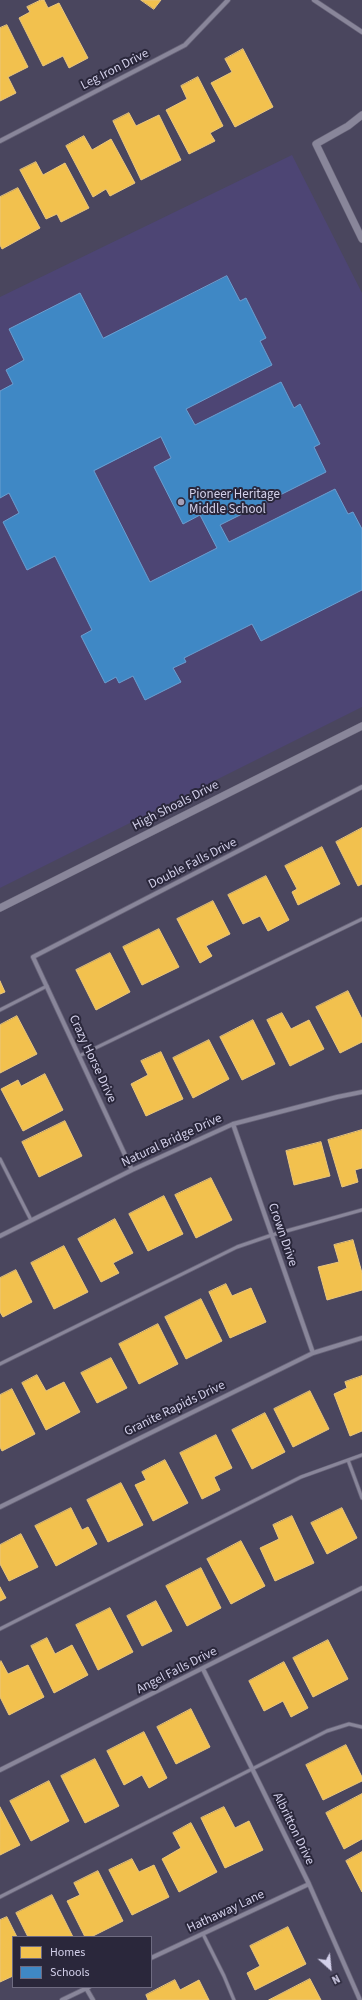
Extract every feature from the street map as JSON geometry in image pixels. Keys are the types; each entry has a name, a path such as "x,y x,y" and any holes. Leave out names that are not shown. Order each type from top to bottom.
{"street":[{"name":"Leg Iron Drive","path":"0,141 185,45 228,0"},
{"path":"314,0 362,32"},
{"path":"362,115 348,126 316,144 362,239"},
{"name":"High Shoals Drive","path":"0,908 362,726"},
{"name":"Double Falls Drive","path":"33,957 362,788"},
{"name":"Crazy Horse Drive","path":"33,957 132,1170"},
{"name":"Natural Bridge Drive","path":"0,1236 132,1170 233,1124 362,1092"},
{"name":"Crown Drive","path":"233,1124 312,1353"},
{"name":"Granite Rapids Drive","path":"0,1506 312,1353 362,1338"},
{"name":"Angel Falls Drive","path":"0,1770 362,1588"},
{"name":"Albritton Drive","path":"203,1669 309,1884 360,2000"},
{"name":"Hathaway Lane","path":"152,1958 309,1884"},
{"path":"62,2000 87,1988 93,2000"}],"lane":[{"path":"79,1056 362,919"},
{"path":"0,1010 47,986"},
{"path":"0,1158 31,1220"},
{"path":"0,1364 236,1247 272,1235 362,1210"},
{"path":"0,1629 301,1477 362,1455"},
{"path":"348,1460 362,1498"},
{"path":"0,1897 253,1770 327,1731 350,1724 362,1727"},
{"path":"203,1934 234,2000"}],"shaded area":[{"name":"Pioneer Heritage Middle School","path":"292,155 362,293 362,707 0,888 0,297"}],"building: Homes":[{"path":"44,0 48,8 59,3 88,58 69,68 63,56 43,66 19,18 30,12 27,7"},
{"path":"141,0 161,0 154,9"},
{"path":"7,25 28,67 8,77 16,93 0,101 0,28"},
{"path":"243,49 273,107 235,127 211,83 232,72 225,59"},
{"path":"198,77 223,126 210,133 215,141 189,154 166,110 187,99 181,86"},
{"path":"129,113 136,126 159,115 181,160 141,180 113,121"},
{"path":"84,136 92,150 111,139 135,183 110,196 106,189 93,197 66,146"},
{"path":"36,162 43,175 65,163 89,208 61,222 57,214 46,219 20,170"},
{"path":"18,188 40,228 2,249 0,245 0,197"},
{"path":"362,828 362,884 358,886 336,842"},
{"path":"322,847 340,884 298,905 292,892 297,889 285,866"},
{"path":"266,876 289,920 268,931 260,916 243,924 228,895"},
{"path":"213,901 230,934 206,946 212,956 200,963 177,919"},
{"path":"159,929 179,967 142,985 123,947"},
{"path":"110,953 130,992 96,1010 76,970"},
{"path":"0,981 5,992 0,994"},
{"path":"348,991 362,1019 362,1042 340,1053 316,1007"},
{"path":"282,1013 291,1029 309,1020 324,1049 290,1066 267,1020"},
{"path":"17,1016 37,1054 0,1073 0,1025"},
{"path":"253,1020 275,1064 242,1080 220,1037"},
{"path":"209,1040 229,1079 193,1098 173,1058"},
{"path":"161,1052 183,1099 146,1116 131,1084 148,1075 141,1061"},
{"path":"45,1074 63,1110 23,1131 1,1089 18,1080 21,1086"},
{"path":"65,1121 82,1156 39,1177 22,1142"},
{"path":"362,1130 362,1168 355,1170 358,1182 342,1187 328,1140"},
{"path":"321,1142 330,1176 294,1185 286,1151"},
{"path":"211,1178 232,1220 196,1238 175,1195"},
{"path":"164,1196 183,1234 148,1251 129,1214"},
{"path":"115,1219 133,1253 113,1263 119,1273 101,1282 78,1239"},
{"path":"353,1240 362,1273 362,1290 327,1300 318,1267 339,1262 334,1245"},
{"path":"64,1246 88,1292 54,1309 31,1263"},
{"path":"16,1270 32,1302 3,1317 0,1312 0,1278"},
{"path":"226,1284 232,1296 251,1288 266,1322 230,1338 209,1292"},
{"path":"201,1299 222,1341 186,1359 165,1317"},
{"path":"158,1324 178,1364 139,1384 119,1344"},
{"path":"111,1358 127,1388 97,1403 81,1373"},
{"path":"37,1375 46,1391 64,1382 80,1412 46,1430 22,1383"},
{"path":"362,1376 362,1431 350,1436 334,1394 347,1388 345,1382"},
{"path":"12,1389 35,1434 2,1451 0,1447 0,1395"},
{"path":"310,1391 329,1429 293,1447 274,1409"},
{"path":"265,1413 285,1452 252,1469 232,1430"},
{"path":"216,1435 232,1468 214,1477 220,1490 202,1499 180,1453"},
{"path":"165,1460 188,1503 153,1521 135,1485 146,1480 142,1472"},
{"path":"121,1483 143,1525 108,1542 87,1500"},
{"path":"71,1508 82,1530 88,1527 97,1544 56,1566 35,1526"},
{"path":"342,1508 357,1538 327,1554 311,1523"},
{"path":"292,1516 314,1563 275,1581 260,1548 279,1539 273,1525"},
{"path":"21,1534 38,1567 9,1581 0,1564 0,1545"},
{"path":"241,1541 265,1586 231,1604 207,1559"},
{"path":"201,1568 221,1608 187,1626 166,1586"},
{"path":"0,1587 6,1598 0,1601"},
{"path":"156,1601 172,1631 142,1646 127,1616"},
{"path":"110,1608 133,1652 98,1670 76,1625"},
{"path":"47,1638 55,1654 72,1645 88,1675 54,1693 31,1646"},
{"path":"328,1640 348,1679 313,1697 293,1658"},
{"path":"1,1661 8,1674 28,1665 44,1697 9,1715 0,1697"},
{"path":"284,1662 308,1708 291,1717 283,1701 264,1711 249,1681"},
{"path":"191,1709 210,1747 176,1764 157,1727"},
{"path":"144,1732 167,1778 149,1788 142,1775 124,1785 107,1751"},
{"path":"346,1745 362,1777 362,1781 323,1800 306,1765"},
{"path":"95,1759 119,1806 85,1823 61,1776"},
{"path":"49,1781 69,1821 31,1841 10,1801"},
{"path":"362,1794 362,1839 344,1849 326,1813"},
{"path":"0,1807 20,1845 0,1855"},
{"path":"224,1807 235,1828 249,1821 263,1850 225,1868 201,1818"},
{"path":"191,1823 217,1872 179,1892 162,1859 181,1848 173,1833"},
{"path":"362,1852 362,1892 346,1861"},
{"path":"132,1859 139,1872 154,1865 169,1897 132,1915 109,1870"},
{"path":"98,1871 123,1921 93,1936 84,1936 67,1901 80,1895 74,1883"},
{"path":"52,1895 72,1936 28,1936 16,1913"},
{"path":"7,1917 16,1936 12,1936 12,1976 0,1982 0,1920"},
{"path":"288,1927 306,1964 255,1990 247,1973 260,1966 250,1946"},
{"path":"310,1979 321,2000 269,2000"},
{"path":"175,1980 180,1990 199,1980 209,2000 148,2000 146,1995"}],"building: Schools":[{"name":"Pioneer Heritage Middle School","path":"227,276 240,301 246,298 266,338 260,341 272,365 186,409 195,425 281,382 294,408 300,404 320,444 314,447 326,472 220,525 229,542 335,489 348,514 353,512 362,529 362,590 261,641 252,624 184,658 186,662 173,668 181,682 145,700 133,676 119,683 116,677 105,683 81,636 92,630 55,556 27,570 3,522 19,513 9,493 0,498 0,391 13,384 6,370 24,360 9,329 80,293 103,338","holes":["161,437 171,458 154,467 183,524 200,515 217,548 150,582 94,471"]}],"place":[{"name":"Pioneer Heritage Middle School","path":"181,502"}]}
